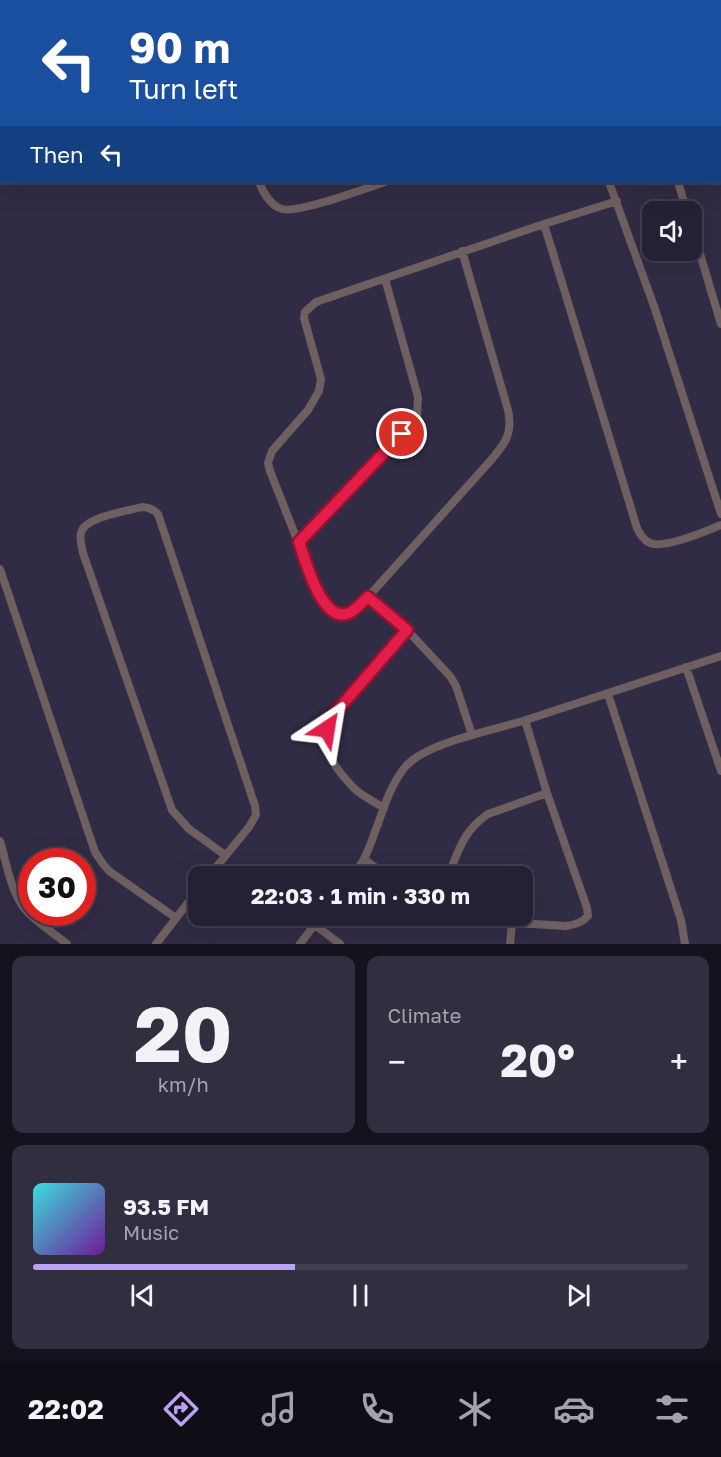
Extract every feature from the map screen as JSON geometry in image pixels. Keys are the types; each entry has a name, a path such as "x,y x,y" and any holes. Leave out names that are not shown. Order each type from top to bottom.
{"street":[{"path":"259,183 275,206 283,210 294,210 382,183"},
{"path":"350,183 354,192"},
{"path":"609,183 655,309 721,514"},
{"path":"678,183 684,201"},
{"path":"462,251 508,410 510,428 508,437 502,447 368,597 349,613 342,614 325,605 318,592 268,463 272,451 308,410 319,391 321,380 304,318 305,312 316,302 462,251 617,201"},
{"path":"544,224 637,528 642,537 650,543 666,544 721,525"},
{"path":"702,259 721,324"},
{"path":"299,542 417,418 418,397 385,279"},
{"path":"217,866 253,821 256,815 255,807 158,514 148,507 142,507 96,519 83,527 80,534 83,553 172,810 189,829 225,855"},
{"path":"0,569 95,852 109,871 176,918"},
{"path":"368,597 407,630 450,676 456,686 472,735"},
{"path":"384,808 355,789 336,767 326,741 327,729 336,712 407,630"},
{"path":"359,866 398,776 410,761 430,750 472,735 608,694 721,656"},
{"path":"686,667 721,771"},
{"path":"608,694 681,920 685,944"},
{"path":"525,720 588,916 583,922 566,926 533,924"},
{"path":"452,866 470,828 479,820 488,814 547,793"},
{"path":"0,841 12,884 24,909 67,944"},
{"path":"364,859 373,866"},
{"path":"156,944 188,903"},
{"path":"300,944 314,926"},
{"path":"316,926 340,944"},
{"path":"510,944 513,926"}],"route":[{"path":"327,729 336,712 407,630 368,597 349,613 342,614 325,605 299,542 402,434"}]}
